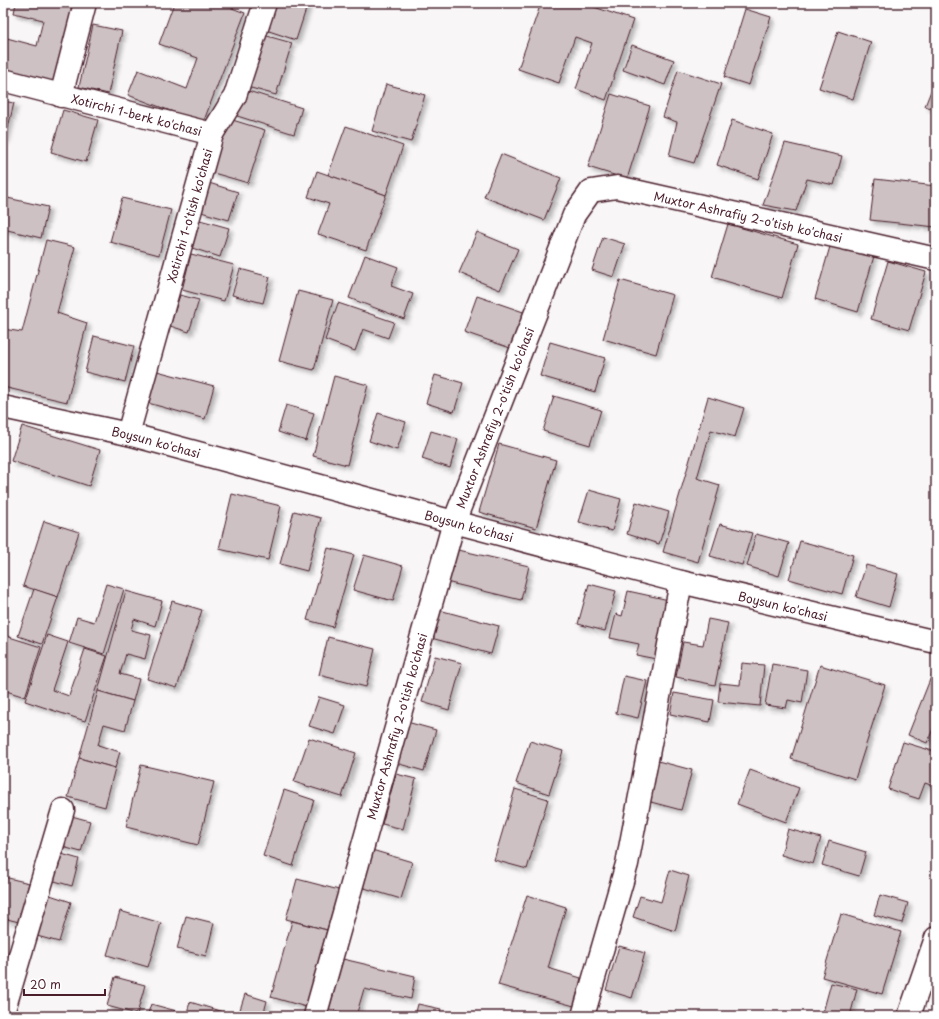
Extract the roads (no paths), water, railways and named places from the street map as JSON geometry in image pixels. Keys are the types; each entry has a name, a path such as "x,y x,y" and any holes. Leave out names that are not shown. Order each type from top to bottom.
{"street":[{"name":"Xotirchi 1-berk ko'chasi","path":"61,96 85,3"},
{"name":"Xotirchi 1-o'tish ko'chasi","path":"128,434 212,134 235,96 265,3"},
{"name":"Xotirchi 1-berk ko'chasi","path":"3,80 212,134"},
{"name":"Muxtor Ashrafiy 2-o'tish ko'chasi","path":"315,1016 454,522 574,215 591,191 617,187 936,259"},
{"name":"Boysun ko'chasi","path":"3,407 128,434 680,582 936,642"},
{"path":"583,1016 627,864 680,582"},
{"path":"3,1013 63,810"},
{"path":"909,1016 936,938"}]}
